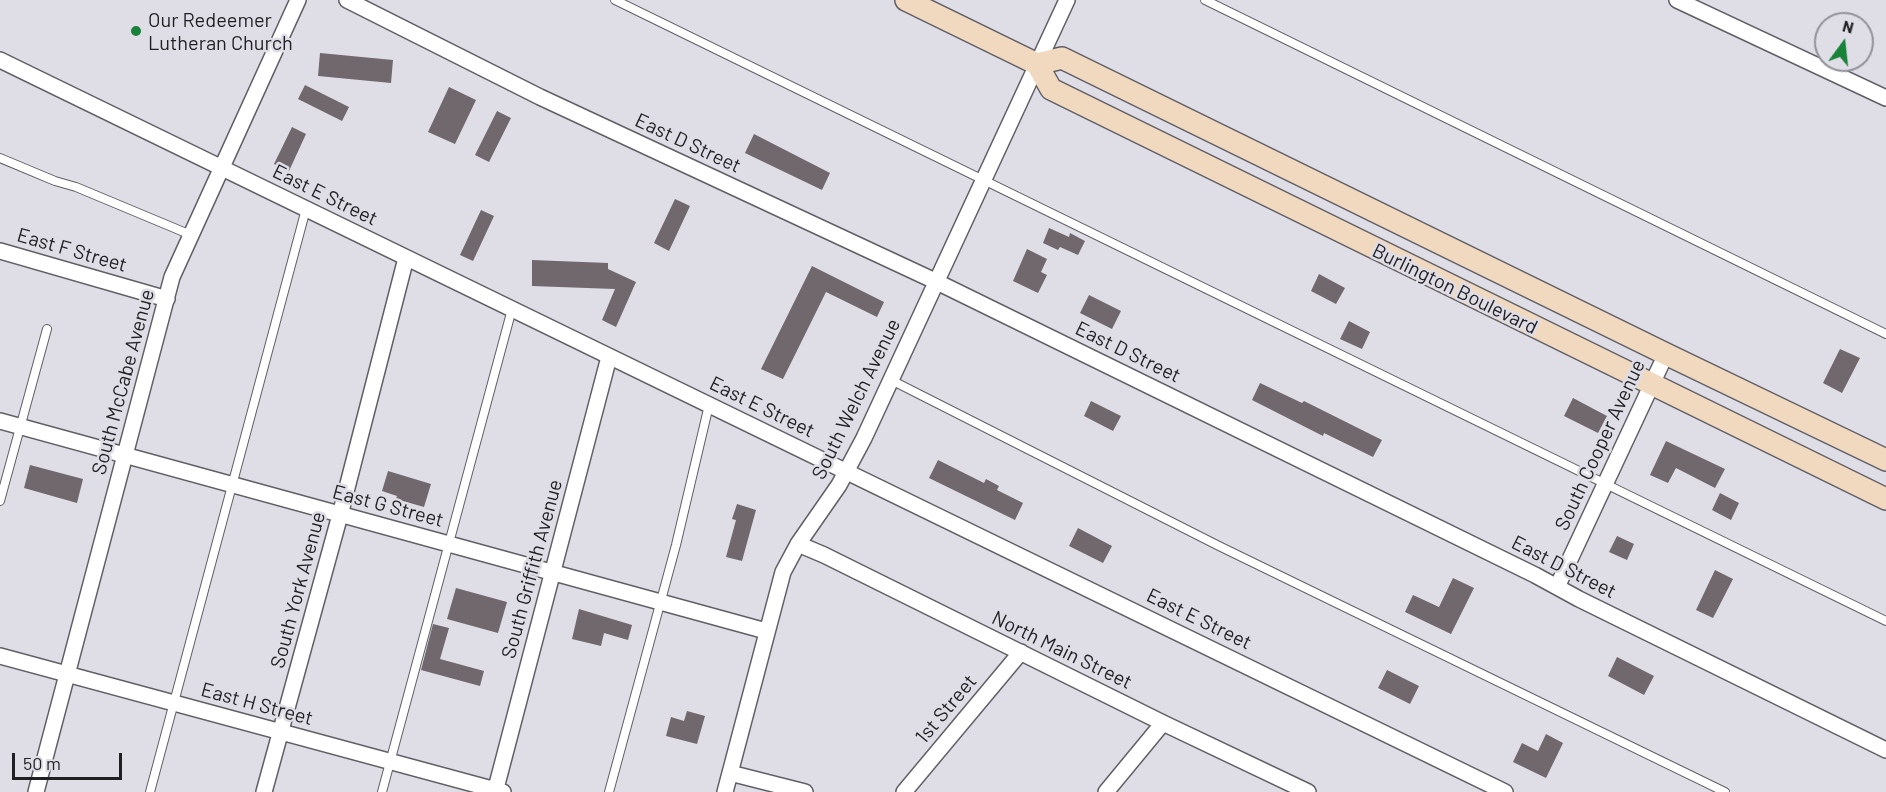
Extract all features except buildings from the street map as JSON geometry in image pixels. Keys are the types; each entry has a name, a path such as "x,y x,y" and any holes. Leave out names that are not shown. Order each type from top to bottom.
{"street":[{"name":"South McCabe Avenue","path":"36,792 172,277 298,0"},
{"name":"East D Street","path":"347,0 540,97 935,281 1886,750"},
{"path":"906,0 1037,64"},
{"name":"South Welch Avenue","path":"725,792 783,572 798,544 839,485 846,471 891,380 1067,0"},
{"path":"1677,0 1886,98"},
{"name":"Burlington Boulevard","path":"1886,460 1062,58 1037,64 1051,89 1886,499"},
{"name":"East E Street","path":"0,60 1505,792"},
{"name":"East F Street","path":"0,251 167,299"},
{"name":"South York Avenue","path":"264,792 340,515 406,258"},
{"name":"South Cooper Avenue","path":"1557,587 1666,354"},
{"name":"South Griffith Avenue","path":"498,791 609,357"},
{"name":"East G Street","path":"0,421 766,631"},
{"name":"North Main Street","path":"798,544 1306,792"},
{"name":"1st Street","path":"904,792 1021,652"},
{"name":"East H Street","path":"0,656 498,791"},
{"path":"1106,792 1163,723"},
{"path":"730,772 805,792"}],"lane":[{"path":"615,0 1886,621"},
{"path":"1205,0 1886,334"},
{"path":"0,158 55,181 76,187 191,236"},
{"path":"150,792 306,209"},
{"path":"382,792 512,309"},
{"path":"0,501 47,329"},
{"path":"891,380 1219,546 1725,792"},
{"path":"609,792 676,545 709,405"}],"place":[{"name":"Our Redeemer Lutheran Church","path":"136,31"}]}
